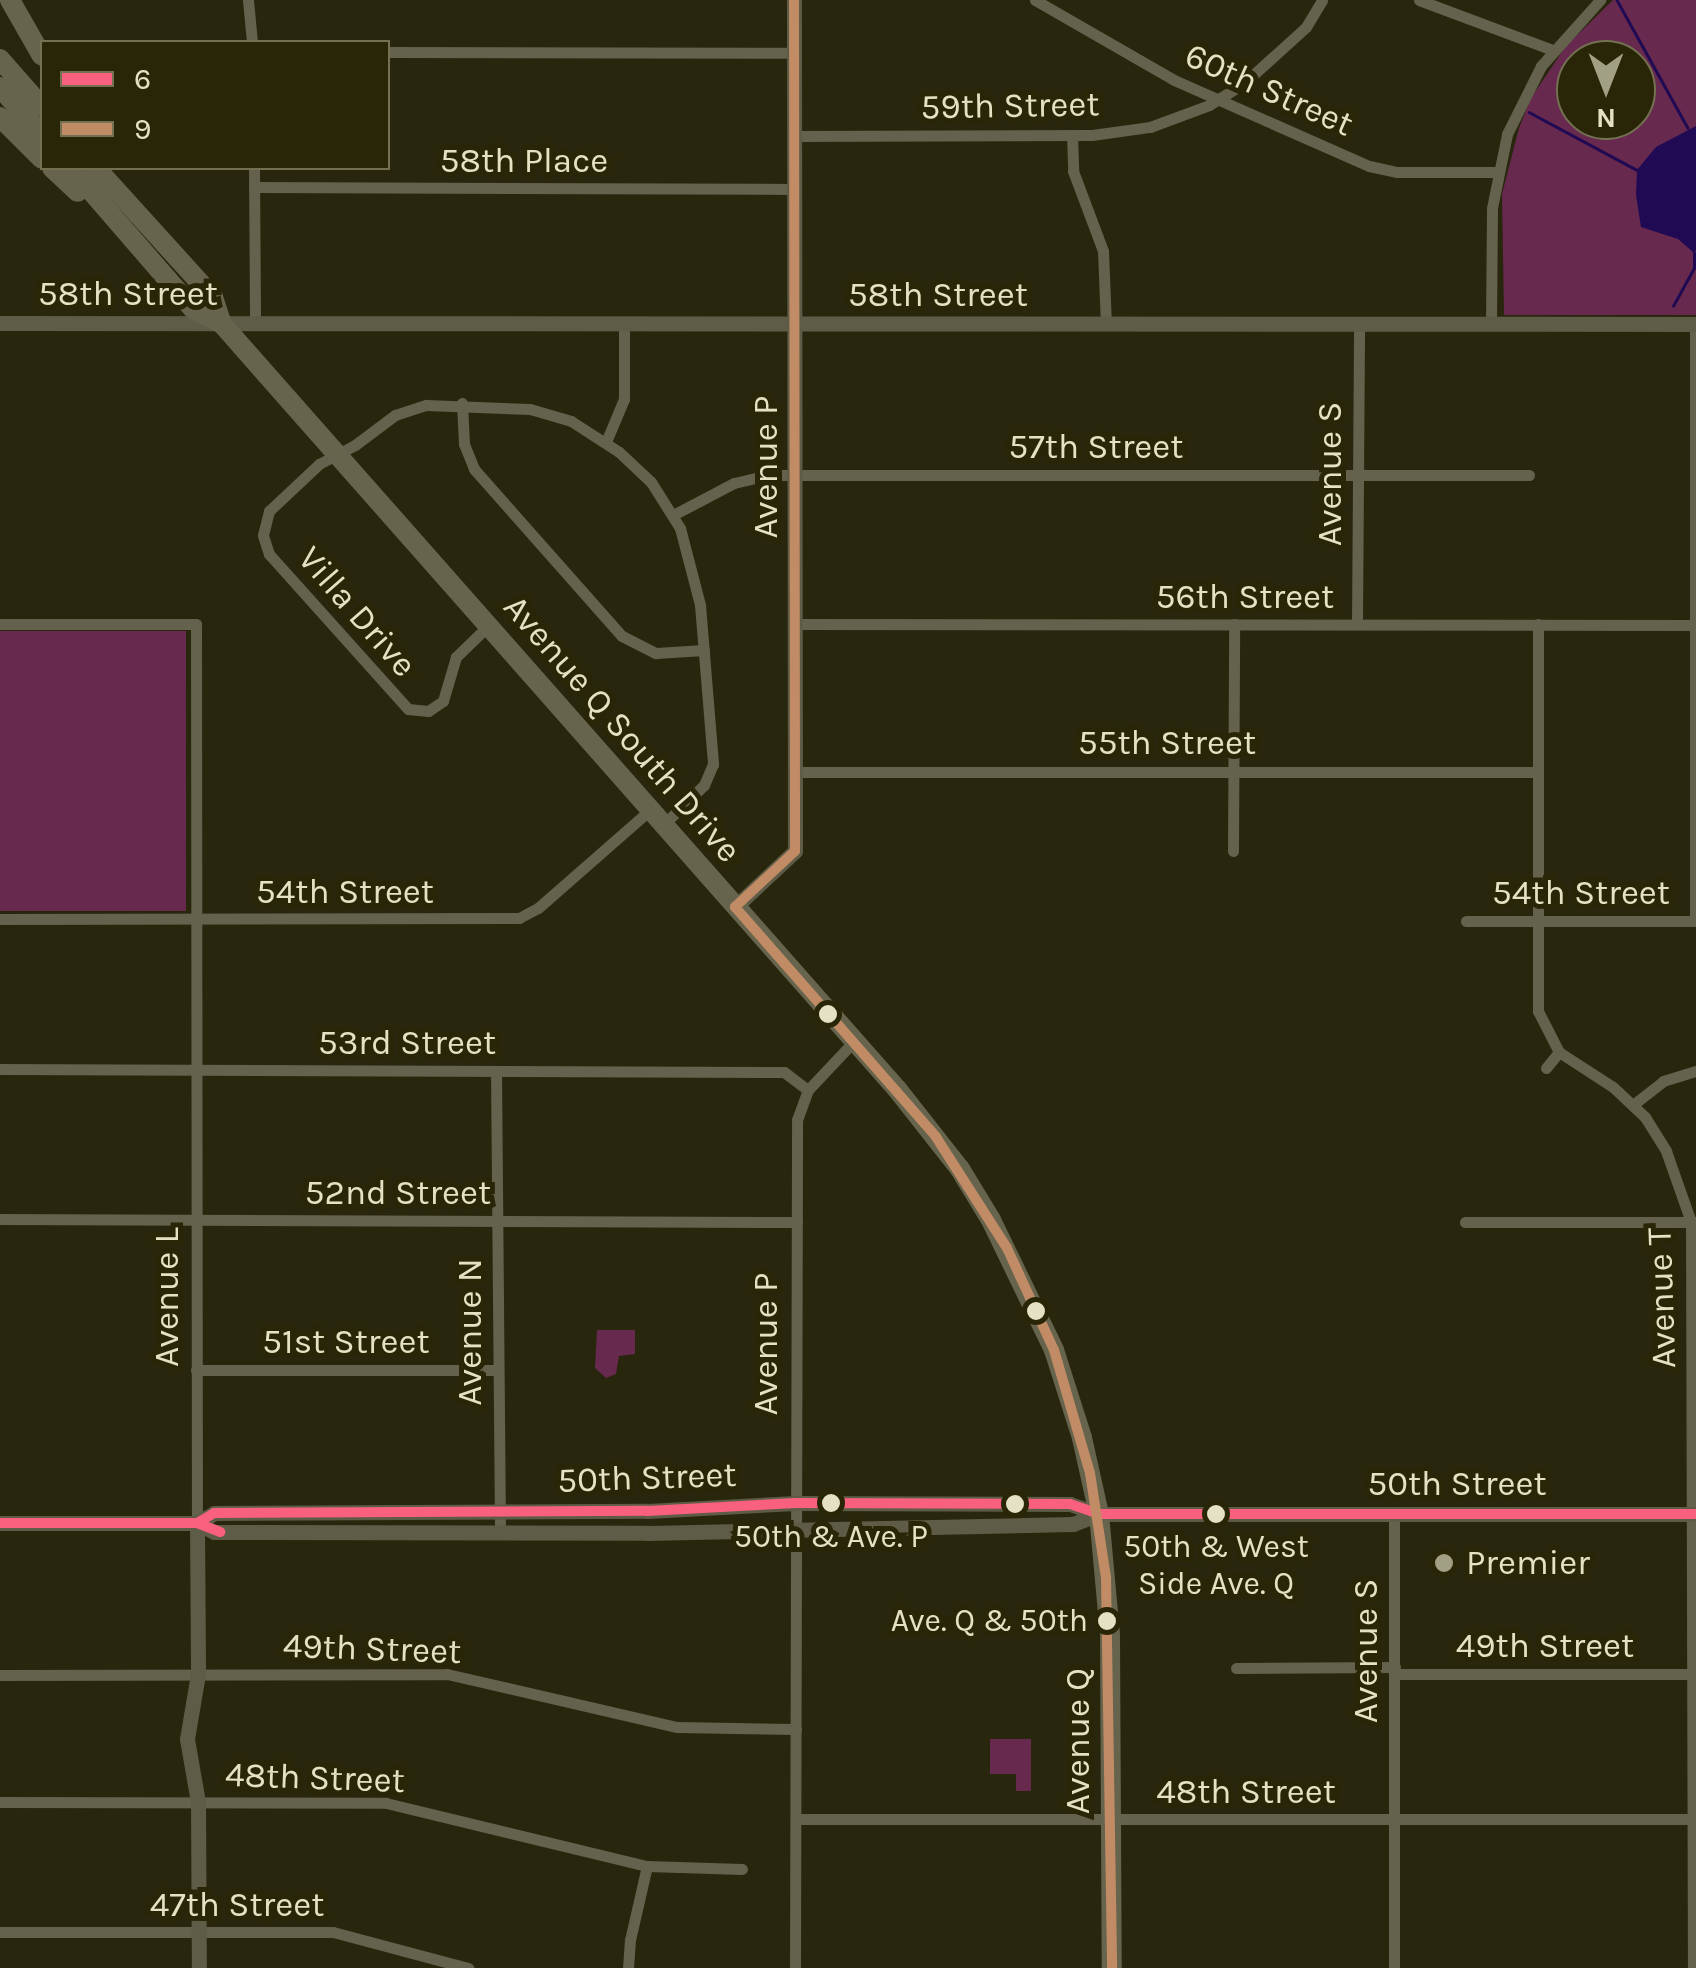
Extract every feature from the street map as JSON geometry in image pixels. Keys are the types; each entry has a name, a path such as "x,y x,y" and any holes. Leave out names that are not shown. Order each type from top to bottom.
{"highway":[{"path":"10,0 40,52"},
{"path":"0,59 40,105"},
{"path":"0,87 40,133"},
{"path":"0,116 40,157"},
{"path":"54,170 168,282"},
{"name":"Avenue Q South Drive","path":"73,170 193,309 222,324 657,816 948,1153 1017,1266 1068,1392 1099,1514"},
{"name":"Avenue Q South Drive","path":"98,170 213,297 222,324"},
{"path":"115,170 161,238"},
{"name":"Avenue Q","path":"1099,1514 1110,1635 1112,1968"}],"street":[{"path":"248,0 252,40"},
{"name":"Avenue P","path":"735,906 793,856 794,0"},
{"name":"60th Street","path":"1035,0 1174,80 1369,166 1397,172 1497,172"},
{"path":"1219,99 1274,60 1306,27 1322,0"},
{"path":"1419,0 1552,50"},
{"path":"1491,324 1490,238 1497,172 1516,111 1552,50 1600,0"},
{"path":"390,52 794,52"},
{"name":"59th Street","path":"794,136 1072,135 1150,126 1219,99"},
{"path":"1072,135 1073,171 1103,251 1106,325"},
{"path":"254,170 255,324"},
{"name":"58th Place","path":"254,187 794,189"},
{"path":"606,442 624,399 624,323"},
{"name":"58th Street","path":"0,324 1695,324"},
{"name":"Avenue S","path":"1356,624 1358,324"},
{"path":"1695,324 1696,921"},
{"path":"462,403 464,444 474,470 622,636 656,653 704,650"},
{"name":"54th Street","path":"0,919 519,918 704,785 713,764 696,576 673,515 651,482 606,442 552,414 504,404 462,403 410,409 337,454"},
{"name":"Villa Drive","path":"337,454 318,464 278,499 269,512 263,535 269,554 330,626 398,702 419,713 443,701 456,658 488,626"},
{"name":"57th Street","path":"673,515 747,478 796,475 1529,475"},
{"name":"Avenue L","path":"0,624 196,624 198,1674 187,1739 198,1802 198,1968"},
{"name":"56th Street","path":"796,624 1694,625"},
{"path":"1233,851 1234,624"},
{"path":"1538,624 1538,1011 1559,1052 1546,1068"},
{"name":"55th Street","path":"796,772 1537,772"},
{"name":"54th Street","path":"1466,921 1696,921"},
{"path":"808,1090 854,1041"},
{"name":"Avenue T","path":"1559,1052 1634,1104 1666,1151 1693,1222 1694,1968"},
{"name":"53rd Street","path":"0,1069 784,1072 808,1090"},
{"name":"Avenue N","path":"496,1071 500,1532"},
{"path":"1634,1104 1663,1081 1696,1071"},
{"name":"Avenue P","path":"795,1968 797,1120 808,1090"},
{"name":"52nd Street","path":"0,1219 796,1222"},
{"path":"1465,1222 1693,1222"},
{"name":"51st Street","path":"196,1370 497,1370"},
{"name":"50th Street","path":"197,1523 214,1513 647,1511 796,1503 1070,1504 1099,1514 1694,1514"},
{"name":"50th Street","path":"0,1523 197,1523 214,1532 500,1532 1074,1524 1099,1514"},
{"name":"Avenue S","path":"1394,1514 1394,1968"},
{"name":"49th Street","path":"1236,1668 1694,1674"},
{"name":"49th Street","path":"0,1674 447,1674 677,1727 796,1729"},
{"name":"48th Street","path":"0,1802 386,1802 647,1866 742,1870"},
{"name":"48th Street","path":"796,1819 1694,1819"},
{"path":"628,1968 630,1940 647,1866"},
{"name":"47th Street","path":"0,1932 348,1934 468,1968"}],"shaded area":[{"path":"1613,0 1696,0 1696,315 1504,315 1502,194 1531,98 1556,61 1556,140 1656,140 1656,40 1572,40"},
{"path":"1696,126 1694,253 1678,239 1641,227 1636,195 1637,170 1656,147"},
{"path":"0,631 186,631 186,911 0,911"},
{"path":"597,1330 635,1330 635,1354 619,1356 616,1374 606,1378 595,1368"},
{"path":"990,1739 1031,1739 1031,1791 1016,1791 1016,1774 990,1774"}],"waterway":[{"path":"1617,0 1688,128"},
{"path":"1529,112 1637,170"},
{"path":"1673,306 1694,268 1694,253"}],"transit line":[{"name":"9","path":"794,0 795,851 735,907 936,1137 1007,1248 1054,1350 1090,1473 1106,1578 1112,1968"},
{"name":"6","path":"197,1523 214,1513 647,1511 796,1503 1070,1504 1099,1514 1696,1514"},
{"name":"6","path":"0,1523 197,1523 220,1532"}],"place":[{"name":"50th & Ave. P","path":"831,1503"},
{"name":"50th & West Side Ave. Q","path":"1216,1514"},
{"name":"Premier","path":"1444,1563"},
{"name":"Ave. Q & 50th","path":"1107,1621"}]}
